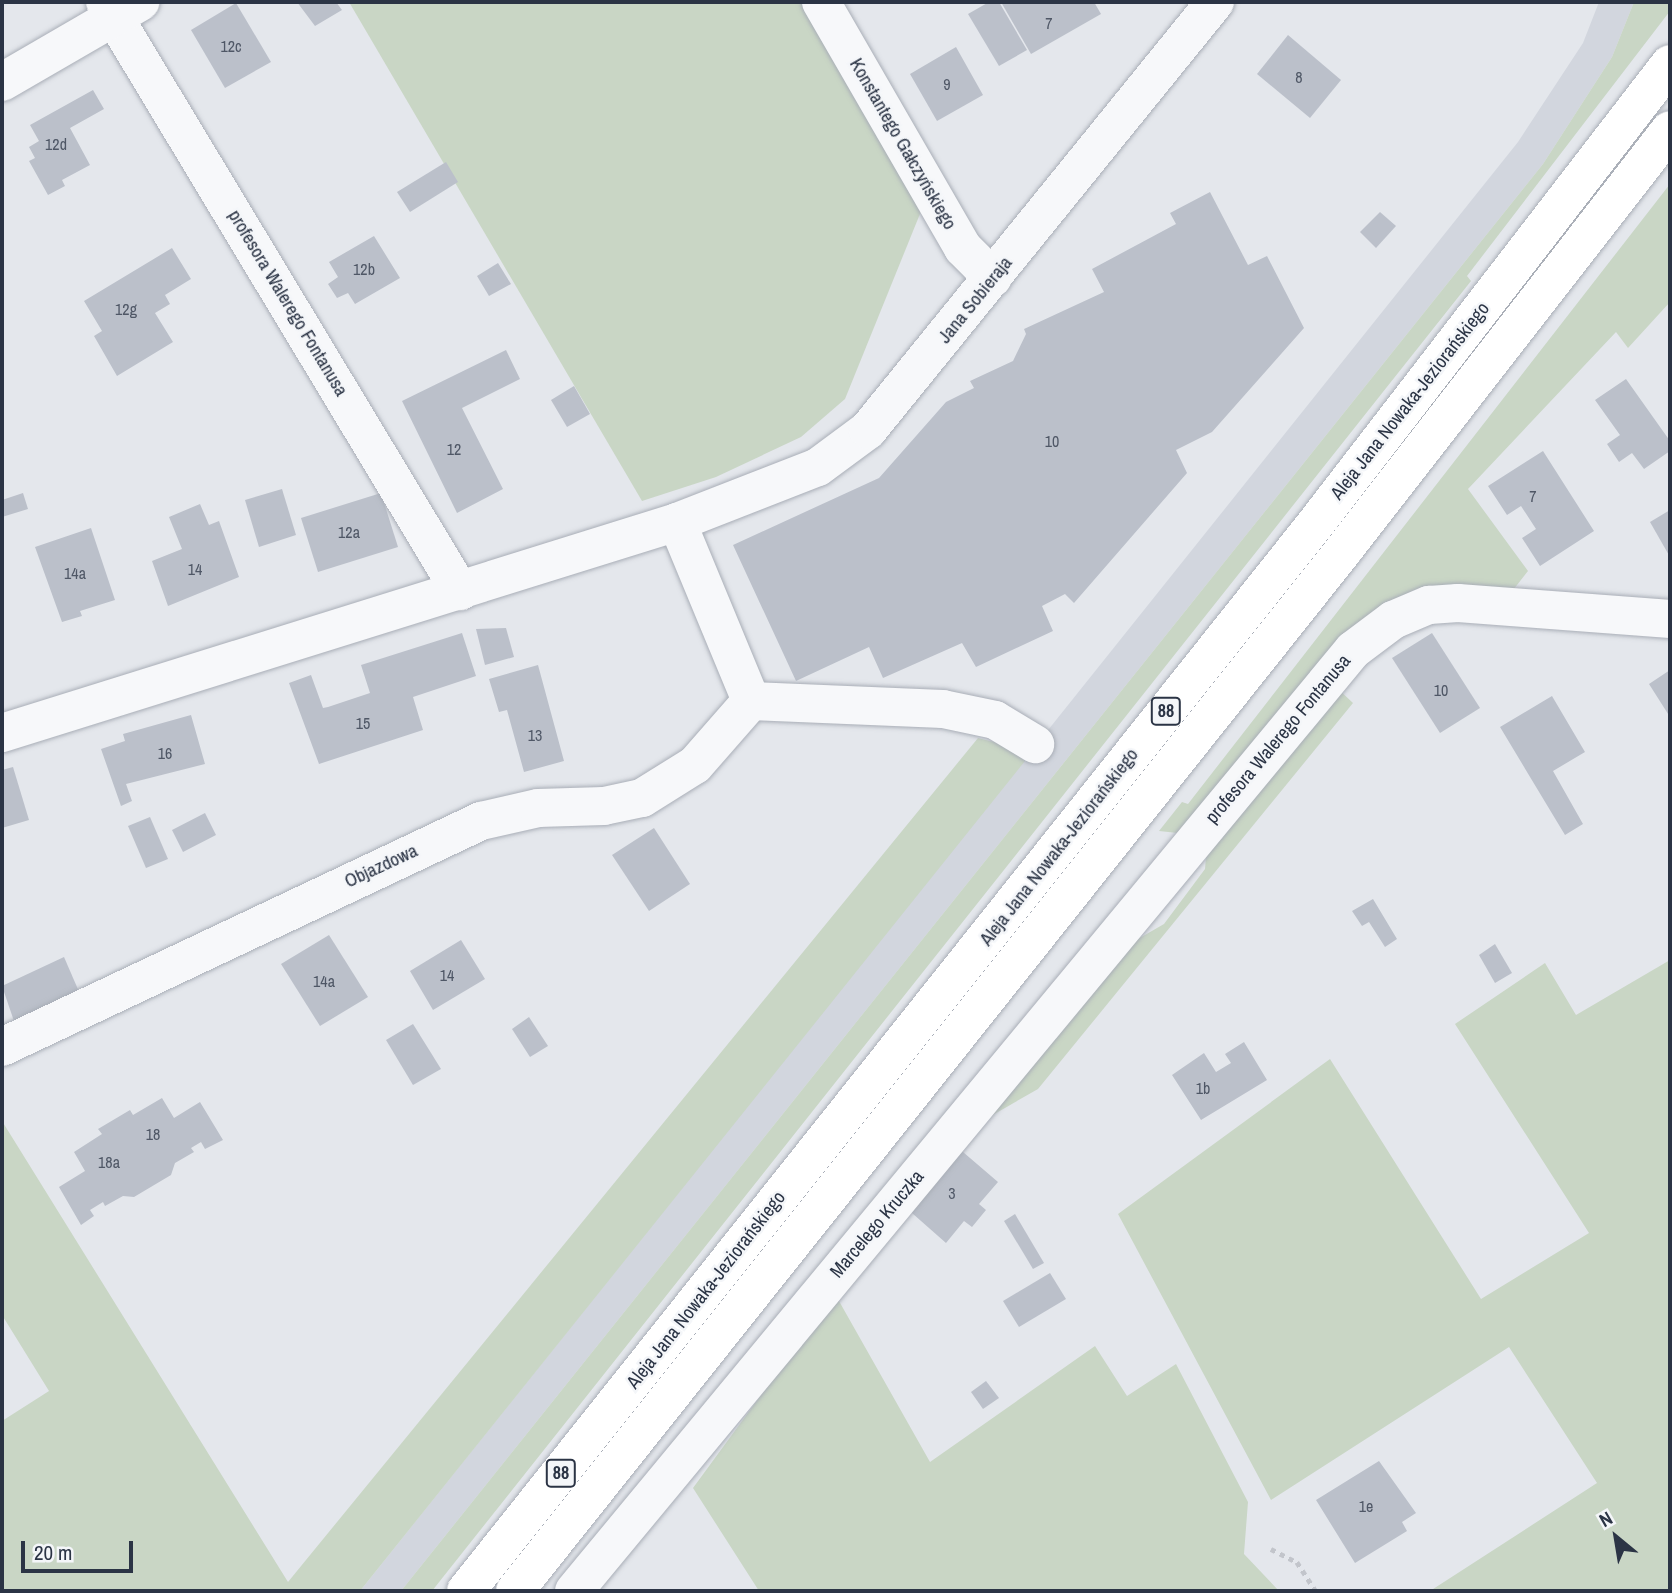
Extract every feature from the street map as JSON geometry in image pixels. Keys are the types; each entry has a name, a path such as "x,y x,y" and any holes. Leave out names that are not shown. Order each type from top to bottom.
{"main road":[{"name":"Aleja Jana Nowaka-Jeziorańskiego","path":"466,1591 1320,518 1670,64"},
{"name":"Aleja Jana Nowaka-Jeziorańskiego","path":"515,1591 1342,552 1670,130"}],"street":[{"name":"Konstantego Gałczyńskiego","path":"821,2 963,248 993,278"},
{"name":"Jana Sobieraja","path":"677,522 784,483 843,451 868,430 1215,2"},
{"name":"profesora Walerego Fontanusa","path":"2,82 119,7 460,591"},
{"path":"2,733 677,522 751,701 943,709 995,720 1035,744"},
{"name":"profesora Walerego Fontanusa","path":"1179,857 1334,668 1372,635 1411,611 1458,603 1670,619"},
{"name":"Objazdowa","path":"2,1047 481,821 538,808 604,806 642,798 695,765 751,701"},
{"name":"Marcelego Kruczka","path":"574,1591 1179,857"}],"path":[{"path":"1271,1549 1297,1562 1316,1591"}],"shaded area":[{"path":"1599,2 1634,2 1612,57 1543,164 401,1591 360,1591 1518,142 1583,43"}],"green space":[{"path":"349,2 807,2 924,204 845,399 801,437 716,477 642,501"},
{"path":"1634,2 1670,2 1670,11 1467,276 1471,281 432,1591 401,1591 1543,164 1612,57"},
{"path":"1670,184 1670,302 1628,348 1616,332 1468,489 1528,571 1510,594 1428,595 1187,834 1159,831 1182,802 1188,804"},
{"path":"1337,688 1353,703 1038,1089 977,1124 1131,943 1164,924 1205,869 1207,845"},
{"path":"978,738 1002,744 1025,761 360,1591 2,1591 2,1421 49,1391 2,1315 2,1121 288,1582"},
{"path":"1670,960 1670,1591 1430,1591 1597,1483 1509,1347 1271,1500 1118,1214 1330,1059 1481,1299 1589,1233 1455,1024 1545,963 1576,1015"},
{"path":"835,1294 930,1462 1095,1346 1127,1396 1176,1364 1248,1502 1244,1554 1279,1591 759,1591 693,1488"}],"building":[{"path":"297,2 336,2 342,10 315,26"},
{"path":"989,2 999,2 1027,50 999,66 968,14"},
{"path":"1001,2 1094,2 1101,14 1031,54"},
{"path":"236,3 271,62 225,88 191,30"},
{"path":"1288,35 1341,80 1310,118 1257,74"},
{"path":"956,47 983,95 937,121 910,74"},
{"path":"93,90 104,109 70,128 90,165 62,180 65,186 48,195 29,161 35,158 29,147 39,141 30,125"},
{"path":"446,162 458,182 410,212 397,192"},
{"path":"1210,192 1248,265 1267,256 1304,328 1212,432 1176,450 1187,473 1074,603 1065,594 1042,606 1053,631 976,667 962,643 883,678 869,647 796,681 733,545 879,478 946,402 974,388 970,381 1013,361 1026,334 1024,329 1104,292 1092,269 1176,224 1170,213"},
{"path":"1380,212 1396,226 1376,248 1360,232"},
{"path":"374,236 400,278 355,304 348,293 337,298 328,284 338,277 329,262"},
{"path":"172,248 191,279 165,295 170,304 155,313 173,342 117,376 94,336 102,331 84,301"},
{"path":"498,263 511,284 489,296 477,276"},
{"path":"506,350 520,379 462,408 503,489 457,513 402,401"},
{"path":"1626,379 1670,441 1670,451 1644,469 1632,453 1619,462 1607,444 1620,435 1595,400"},
{"path":"574,386 590,414 567,427 551,400"},
{"path":"1543,451 1594,531 1540,566 1522,538 1536,529 1521,506 1507,515 1488,486"},
{"path":"282,489 296,535 259,547 245,500"},
{"path":"23,493 28,509 2,517 2,500"},
{"path":"381,493 398,547 318,572 301,518"},
{"path":"200,504 209,525 219,521 239,577 168,606 152,561 182,549 169,517"},
{"path":"1670,510 1670,557 1650,522"},
{"path":"91,528 115,600 80,611 82,616 62,622 35,547"},
{"path":"506,628 514,657 485,665 476,629"},
{"path":"462,633 476,676 413,697 423,730 319,764 289,683 311,675 323,708 328,707 370,693 361,665"},
{"path":"1432,633 1480,708 1440,733 1392,658"},
{"path":"538,665 564,761 524,772 507,710 499,712 489,679"},
{"path":"1670,670 1670,717 1649,684"},
{"path":"1552,696 1585,752 1553,771 1583,824 1565,835 1500,727"},
{"path":"191,715 205,764 126,784 132,801 121,806 101,749 125,741 123,734"},
{"path":"13,767 29,820 2,828 2,770"},
{"path":"205,813 216,835 183,852 172,830"},
{"path":"150,817 168,859 146,868 128,826"},
{"path":"654,828 690,884 649,911 612,855"},
{"path":"1373,899 1397,939 1385,947 1369,922 1362,926 1352,911"},
{"path":"329,935 368,997 320,1026 281,964"},
{"path":"461,940 485,979 433,1010 410,971"},
{"path":"1495,944 1512,973 1495,983 1479,955"},
{"path":"64,957 80,994 15,1024 2,986"},
{"path":"529,1017 548,1046 530,1057 512,1029"},
{"path":"413,1024 441,1069 413,1085 386,1040"},
{"path":"1244,1042 1267,1080 1201,1120 1172,1075 1204,1053 1216,1072 1231,1063 1225,1054"},
{"path":"162,1098 174,1118 200,1102 223,1140 205,1149 201,1142 191,1148 194,1152 175,1163 171,1175 134,1197 123,1196 105,1206 103,1202 90,1210 94,1216 81,1225 59,1187 85,1171 74,1152 102,1134 98,1129 130,1110 133,1115"},
{"path":"956,1146 998,1182 979,1204 986,1210 972,1227 964,1221 946,1243 904,1206"},
{"path":"1015,1214 1044,1263 1033,1269 1004,1221"},
{"path":"1050,1273 1066,1299 1019,1327 1003,1301"},
{"path":"986,1381 999,1398 983,1409 971,1392"},
{"path":"1379,1461 1416,1513 1402,1522 1407,1531 1355,1563 1316,1500"}]}
